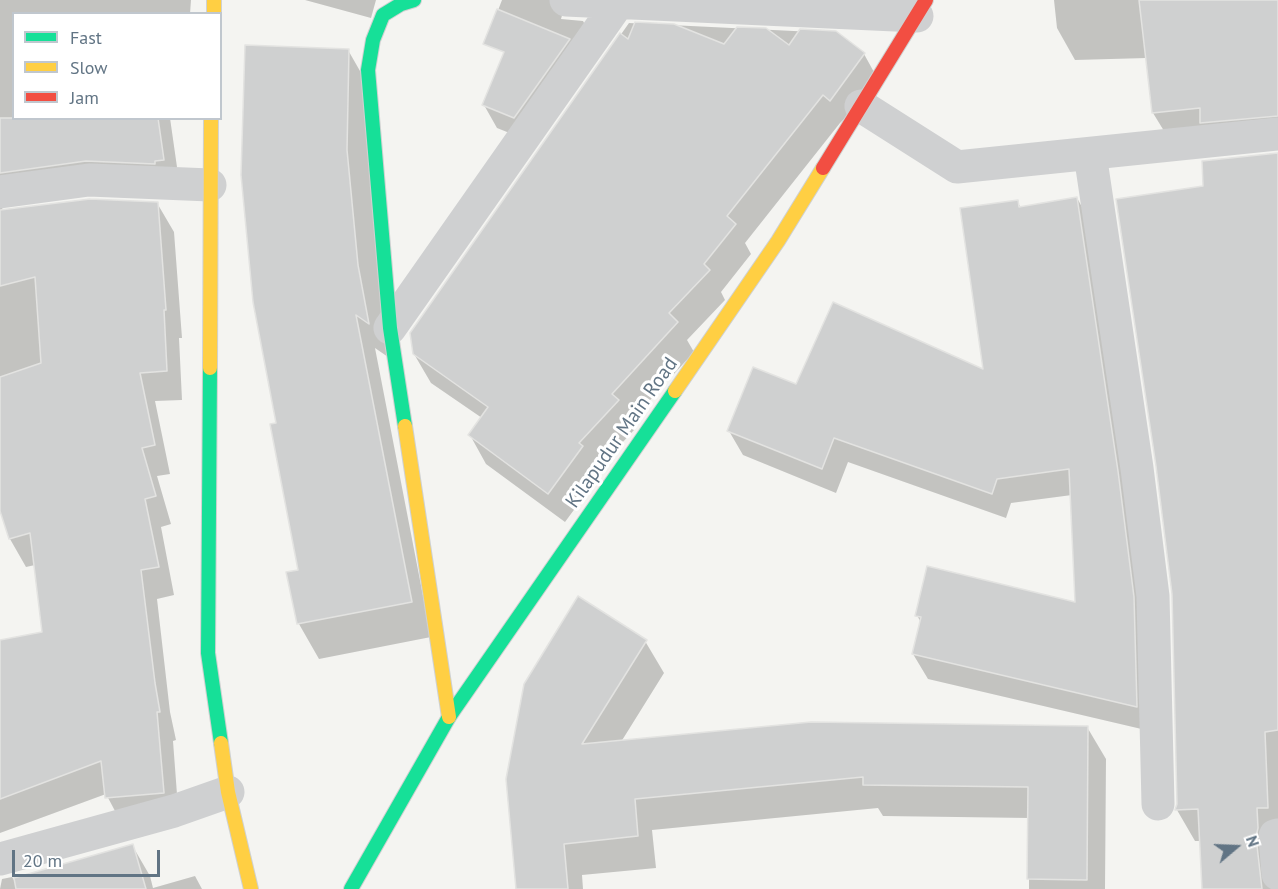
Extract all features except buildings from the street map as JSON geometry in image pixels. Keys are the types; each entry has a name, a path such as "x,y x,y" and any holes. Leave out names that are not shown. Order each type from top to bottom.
{"street":[{"path":"414,0 401,4 382,15 373,40 368,70 390,328 449,717"},
{"path":"566,0 618,3 922,8"},
{"path":"390,328 618,3"},
{"name":"Kilapudur Main Road","path":"351,889 449,717 778,241 922,8"},
{"path":"861,106 957,167 1278,134"},
{"path":"211,120 208,653 228,792 251,889"},
{"path":"1090,154 1137,468 1153,596 1158,804"},
{"path":"0,192 89,180 210,185"},
{"path":"0,859 174,811 228,792"},
{"path":"1278,836 1275,836 1278,874"}],"traffic: fast":[{"path":"405,426 390,328 368,70 373,40 383,15 401,4 414,0"},
{"path":"210,368 208,653 221,743"},
{"path":"351,889 449,717 675,391"}],"traffic: slow":[{"path":"214,0 214,12"},
{"path":"210,368 211,120"},
{"path":"675,391 778,241 823,168"},
{"path":"405,426 449,717"},
{"path":"221,743 228,792 251,889"}],"traffic: jam":[{"path":"823,168 926,0"}]}
